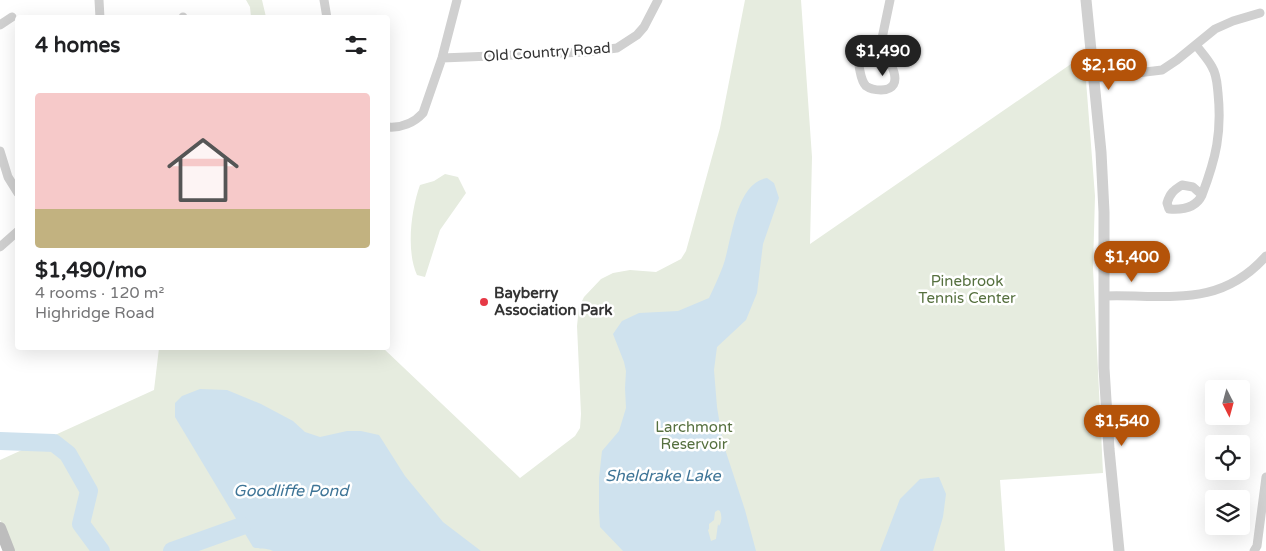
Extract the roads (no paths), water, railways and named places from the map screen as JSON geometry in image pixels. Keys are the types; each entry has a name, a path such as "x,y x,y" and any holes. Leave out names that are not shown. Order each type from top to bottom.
{"main road":[{"path":"0,528 9,551"}],"street":[{"path":"98,0 100,15"},
{"path":"324,0 326,15"},
{"path":"390,127 396,128 417,120 423,113 442,58 457,0"},
{"name":"Old Country Road","path":"442,58 586,52 617,48 637,35 644,27 658,0"},
{"path":"880,48 864,55 859,67 863,81 867,86 875,90 889,88 893,84 895,76 892,64 880,48 890,0"},
{"path":"1086,0 1095,78 1103,183 1106,409 1119,551"},
{"path":"1095,78 1162,70 1215,30 1233,21 1260,13"},
{"path":"0,25 12,18"},
{"path":"1196,45 1213,68 1217,80 1220,116 1219,137 1213,165 1202,195"},
{"path":"0,151 8,177 15,188"},
{"path":"0,247 15,234"},
{"path":"1104,296 1180,297 1208,293 1229,286 1242,278 1266,256"},
{"path":"1254,551 1257,546 1266,477"}],"water":[{"name":"Sheldrake Lake","path":"767,178 774,183 779,198 763,244 757,293 746,320 717,347 714,370 717,407 723,443 756,551 623,551 600,527 599,512 599,478 602,451 619,431 626,408 626,371 613,334 622,321 639,313 678,311 709,298 723,266 741,201 756,182","holes":["720,511 721,520 719,526 718,524 716,539 711,541 708,530 709,524 714,520 715,512"]},
{"name":"Goodliffe Pond","path":"200,389 227,390 261,404 293,421 305,432 320,437 347,431 361,431 379,435 405,476 443,522 481,551 273,551 253,547 175,417 175,403 182,396"},
{"path":"939,477 946,494 943,517 933,551 880,551 900,499 920,479"}],"waterway":[{"path":"0,441 54,443 68,454 89,491 81,524 101,551"},
{"path":"172,551 242,526"}],"place":[{"name":"Bayberry Association Park","path":"484,302"}],"park label":[{"name":"Pinebrook Tennis Center","path":"967,290"},
{"name":"Larchmont Reservoir","path":"694,436"}]}
